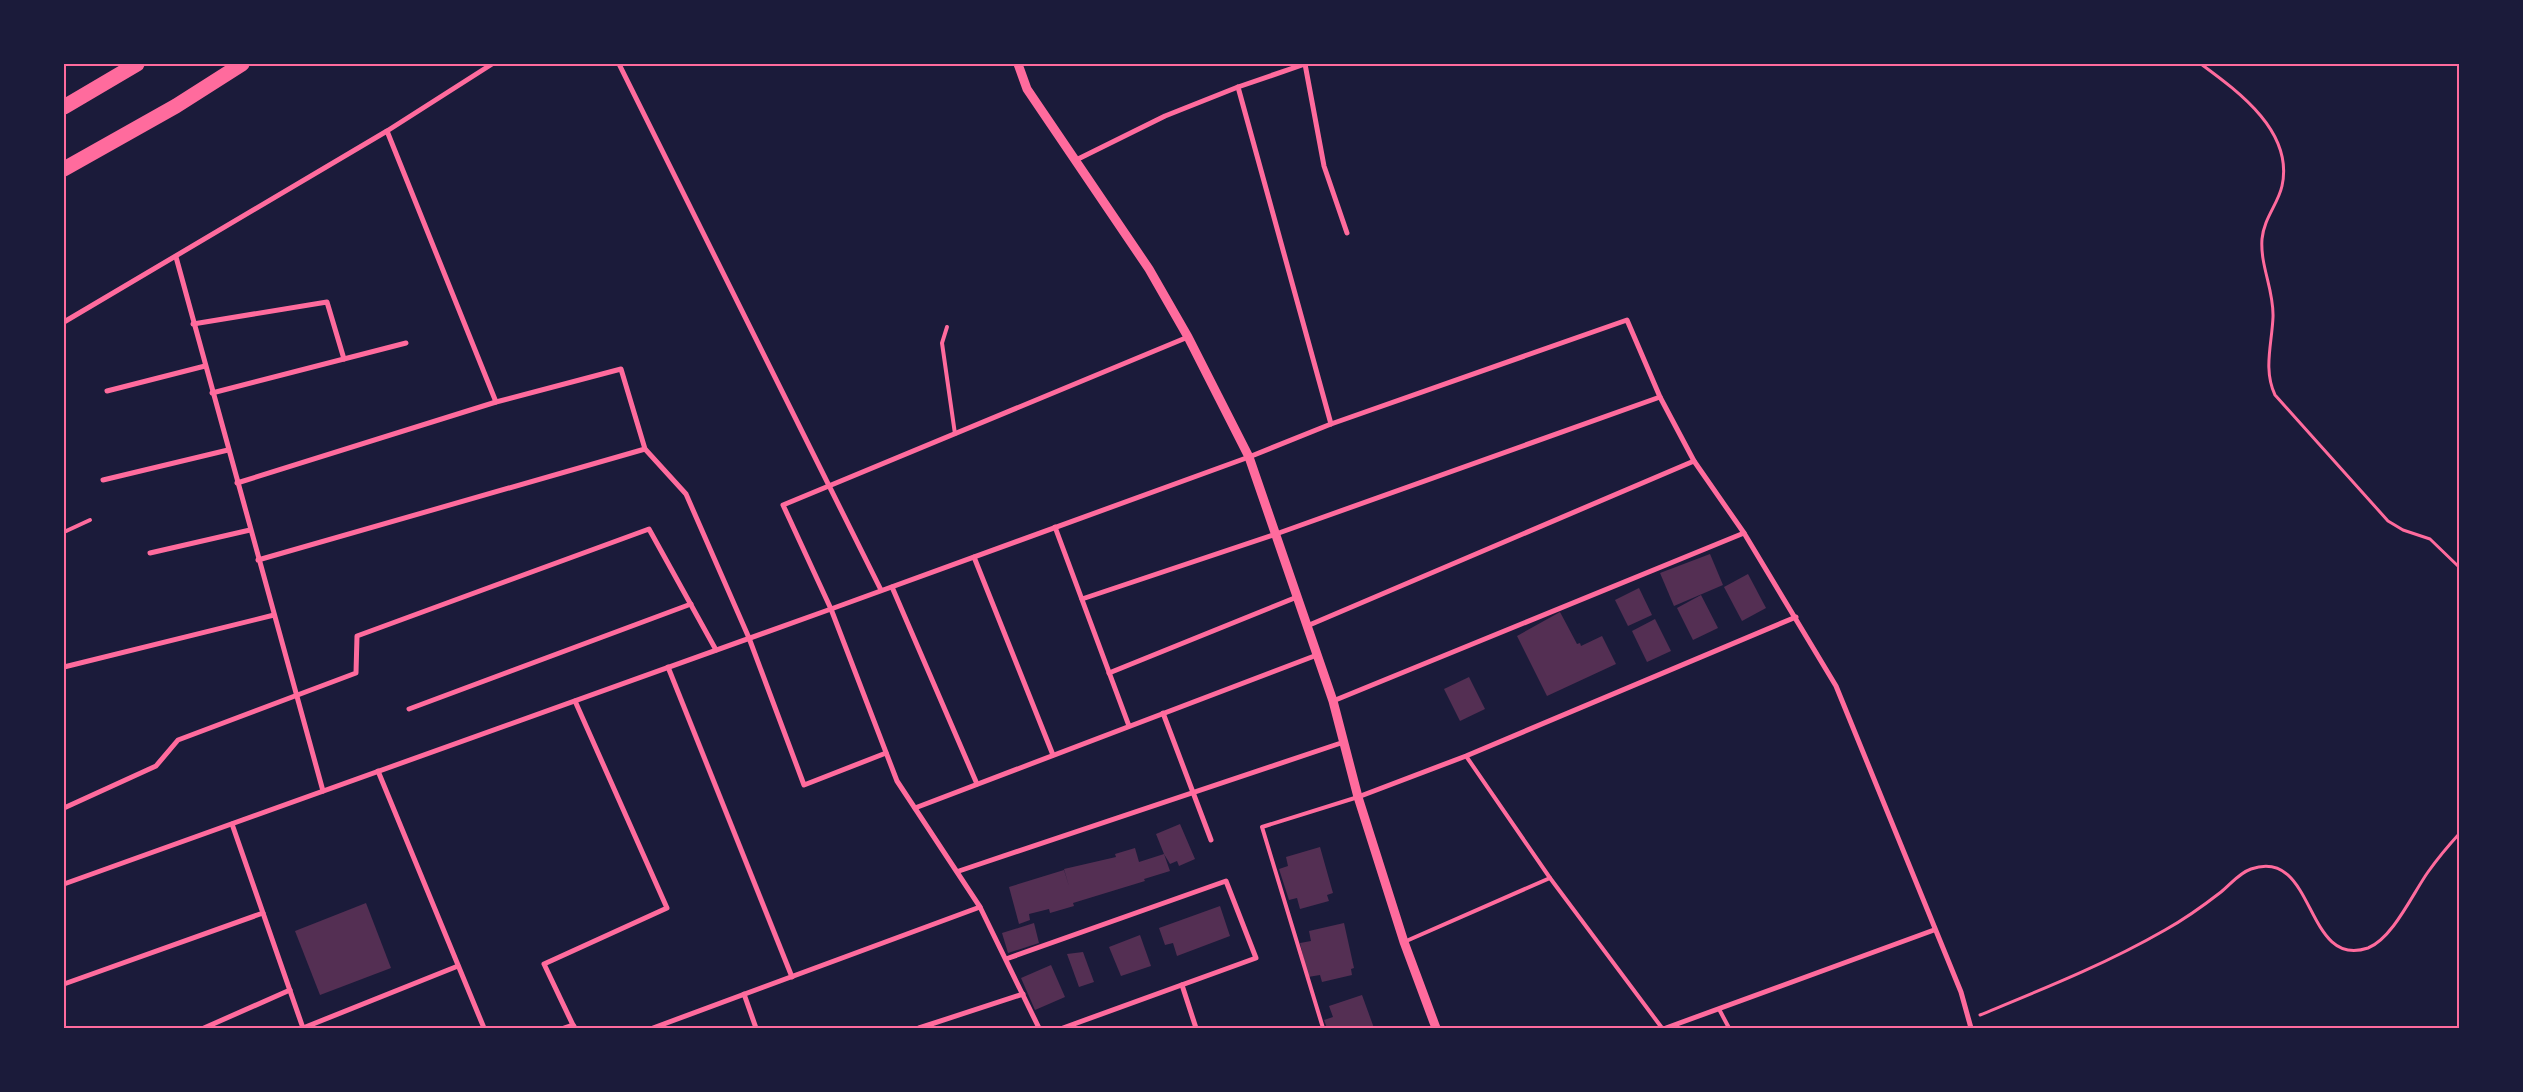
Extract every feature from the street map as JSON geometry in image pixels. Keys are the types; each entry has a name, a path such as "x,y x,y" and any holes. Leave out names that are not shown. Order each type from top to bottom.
{"highway":[{"path":"64,107 137,64"},
{"path":"64,169 176,106 242,64"}],"street":[{"path":"64,322 387,131 492,64"},
{"path":"619,64 881,590"},
{"path":"1018,64 1027,89 1149,269 1188,337 1249,457 1334,701 1358,798 1404,942 1436,1028"},
{"path":"1076,160 1164,116 1238,87 1306,64 1324,166 1347,233"},
{"path":"1238,87 1331,424"},
{"path":"387,131 496,402"},
{"path":"176,256 193,324 323,791"},
{"path":"193,324 327,302 344,359"},
{"path":"64,884 831,609 1249,457 1331,424 1627,320 1660,397 1694,461 1744,533 1836,686 1970,1019 1971,1028"},
{"path":"1039,1028 980,907 959,871 897,781 831,609 783,505 1188,337"},
{"path":"212,392 406,343"},
{"path":"107,391 205,366"},
{"path":"237,483 496,402 621,369 645,449 686,494 749,638 804,785 886,753"},
{"path":"1082,599 1276,534 1660,397"},
{"path":"258,560 645,449"},
{"path":"103,480 228,450"},
{"path":"1307,626 1694,461"},
{"path":"1055,527 1129,726"},
{"path":"64,808 156,766 178,740 356,673 358,636 649,529 716,650"},
{"path":"150,553 250,530"},
{"path":"1334,701 1744,533"},
{"path":"974,557 1053,755"},
{"path":"892,586 977,784"},
{"path":"1110,673 1297,596"},
{"path":"409,709 691,604"},
{"path":"64,667 274,615"},
{"path":"1358,798 1466,756 1796,618"},
{"path":"915,808 1317,655"},
{"path":"668,667 792,977"},
{"path":"564,1028 574,1026 544,964 667,908 575,701"},
{"path":"1164,713 1212,840"},
{"path":"959,871 1344,742"},
{"path":"378,771 484,1028"},
{"path":"232,824 303,1028 458,966"},
{"path":"1006,959 1226,881 1256,958 1063,1028"},
{"path":"653,1028 980,907"},
{"path":"64,984 263,913"},
{"path":"1666,1028 1934,930"},
{"path":"1182,985 1196,1028"},
{"path":"204,1028 290,990"},
{"path":"744,994 756,1028"},
{"path":"919,1028 1023,994"}],"lane":[{"path":"947,326 942,343 955,434"},
{"path":"64,532 90,520"},
{"path":"1466,756 1550,878 1662,1028"},
{"path":"1322,1028 1262,827 1358,798"},
{"path":"1404,942 1550,878"},
{"path":"1720,1008 1728,1028"}],"path":[{"path":"2201,64 2220,78 2267,123 2282,153 2284,165 2282,188 2265,223 2262,248 2273,312 2268,378 2275,395 2388,521 2403,530 2430,539 2459,567"},
{"path":"1970,1019 2073,976 2144,942 2186,918 2243,873 2261,866 2280,870 2295,881 2316,920 2333,944 2350,950 2368,948 2384,938 2432,866 2459,834"}],"building":[{"path":"1710,554 1723,585 1674,606 1660,573"},
{"path":"1748,574 1766,608 1742,621 1724,587"},
{"path":"1639,588 1652,615 1628,626 1615,600"},
{"path":"1701,595 1718,628 1693,640 1677,608"},
{"path":"1560,612 1577,644 1580,643 1581,646 1602,636 1616,664 1547,696 1517,636"},
{"path":"1655,619 1671,651 1647,662 1632,631"},
{"path":"1469,677 1485,709 1460,721 1444,689"},
{"path":"1180,824 1195,859 1179,866 1177,861 1170,864 1156,834"},
{"path":"1320,847 1333,893 1327,895 1329,901 1300,909 1297,898 1289,900 1279,869 1288,866 1286,857"},
{"path":"1135,848 1139,862 1164,854 1170,871 1144,879 1145,881 1073,903 1074,906 1050,913 1049,909 1029,914 1030,920 1019,924 1009,887 1064,870 1069,886 1064,869 1116,857 1115,854"},
{"path":"366,903 391,968 320,995 295,931"},
{"path":"1220,906 1230,936 1177,956 1173,943 1165,945 1159,928"},
{"path":"1034,923 1039,943 1008,953 1002,933"},
{"path":"1344,923 1354,968 1351,969 1352,975 1322,982 1320,975 1308,977 1300,943 1311,941 1309,931"},
{"path":"1140,935 1151,966 1121,976 1109,947"},
{"path":"1083,952 1094,982 1079,987 1067,954"},
{"path":"1051,965 1065,997 1035,1010 1021,978"},
{"path":"1362,995 1374,1028 1327,1028 1324,1020 1333,1017 1329,1006"}]}
